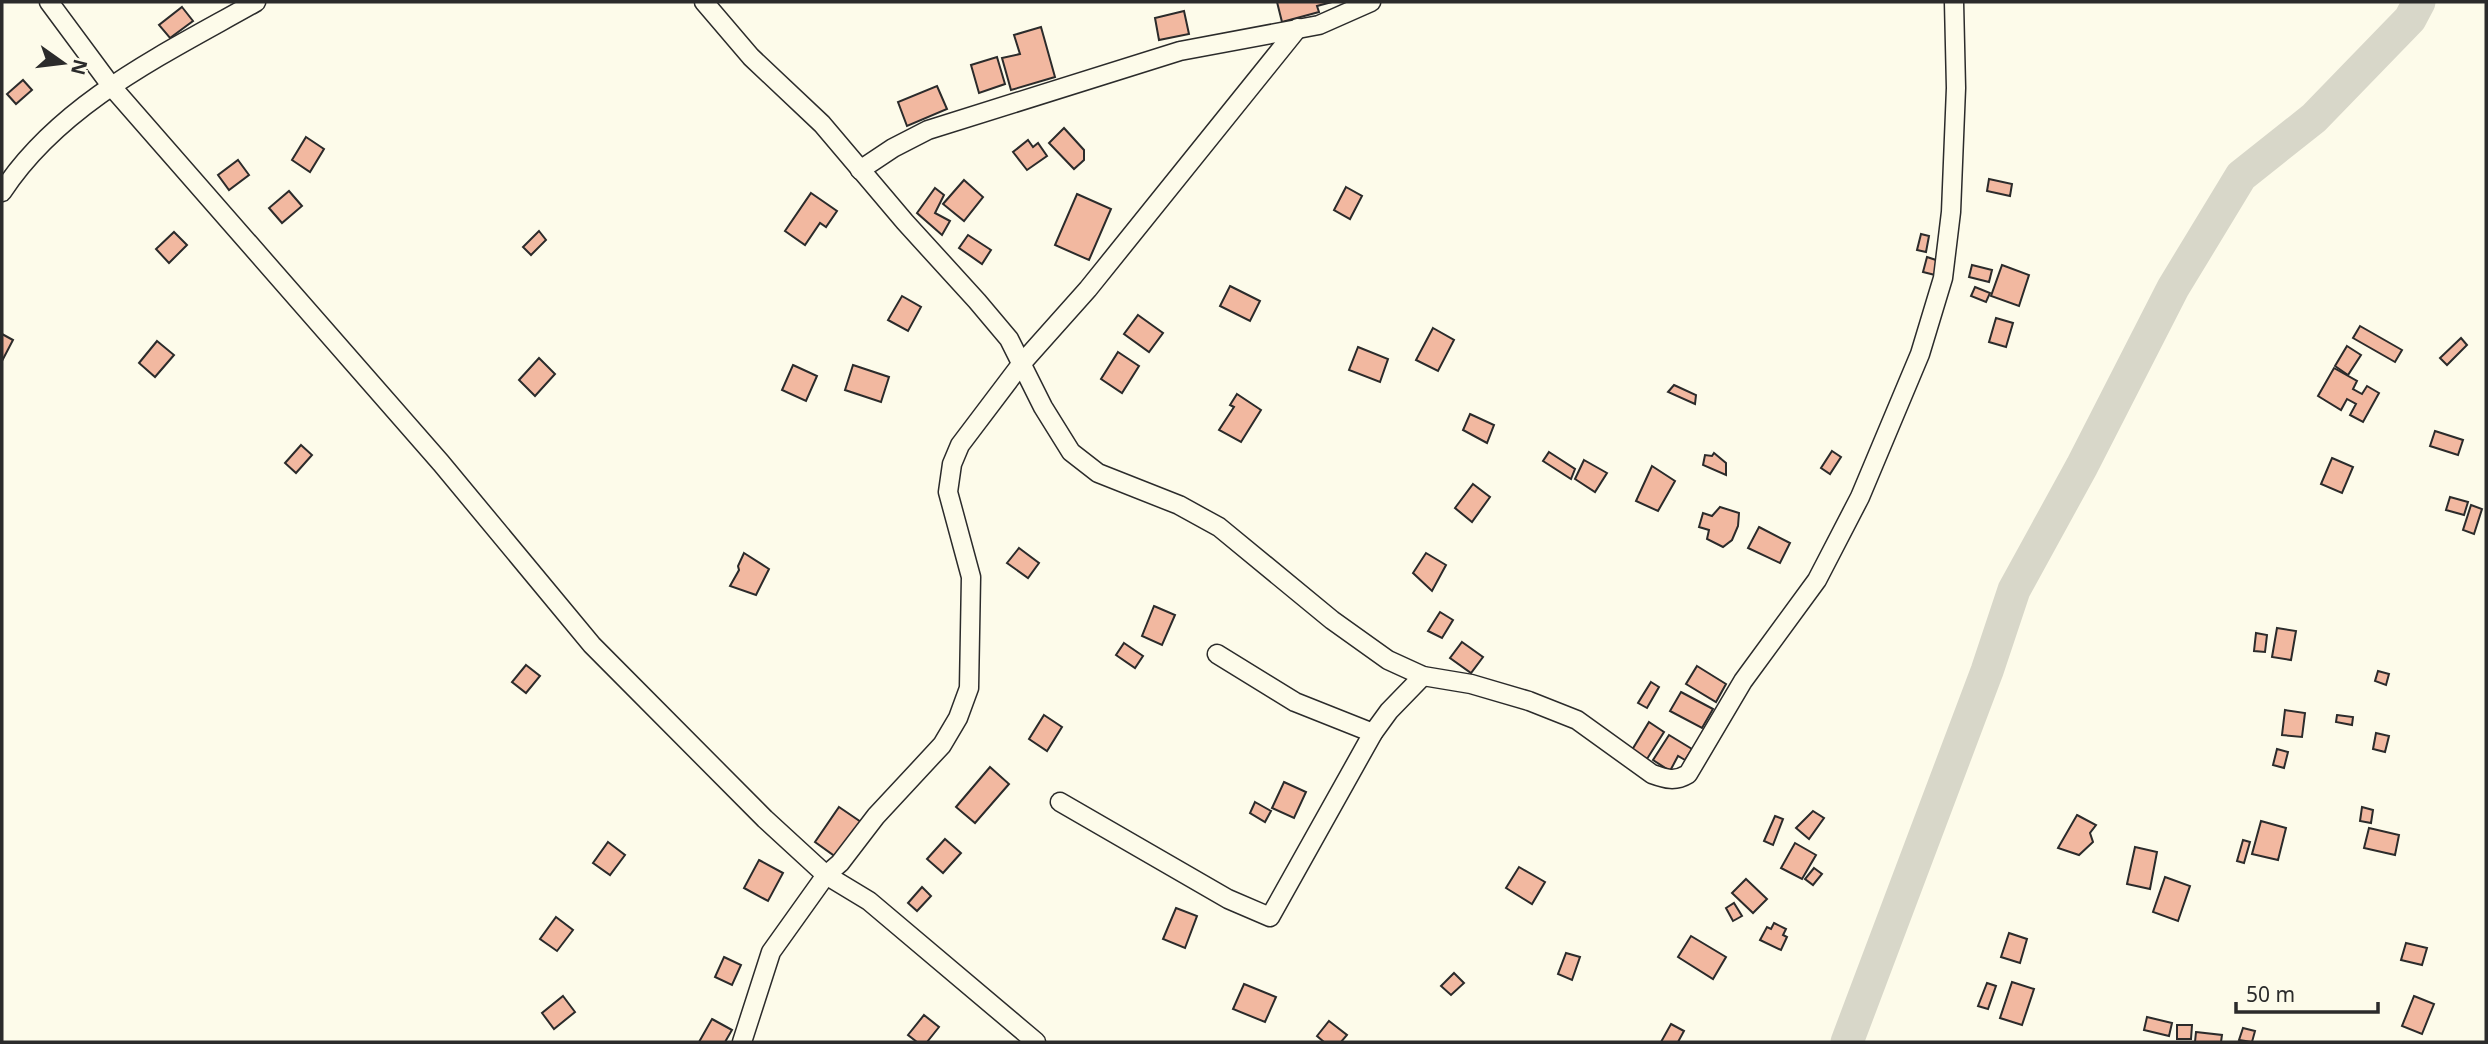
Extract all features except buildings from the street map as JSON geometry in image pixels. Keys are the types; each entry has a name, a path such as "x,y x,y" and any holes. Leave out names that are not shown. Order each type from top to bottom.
{"street":[{"path":"49,2 112,87 441,463 592,645 765,819 827,875 869,901 1036,1042"},
{"path":"2,191 14,173 52,133 127,75 195,34 256,2"},
{"path":"704,2 751,57 813,115 977,300 1009,340 1043,407 1071,452 1098,473 1179,505 1219,527 1332,620 1388,660 1423,676 1471,684 1529,701 1577,720 1652,774 1666,779 1679,779 1688,774 1743,681 1817,580 1865,485 1920,354 1942,278 1951,212 1956,127 1954,2"},
{"path":"860,170 893,148 928,130 1180,51 1319,24 1371,2"},
{"path":"742,1042 771,952 827,875 841,863 876,816 942,745 958,718 970,688 972,588 948,492 952,464 960,445 980,415 1022,363 1088,289 1298,28"},
{"path":"1217,654 1295,702 1373,733"},
{"path":"1060,802 1228,899 1270,917 1373,733 1389,711 1423,676"}],"waterway":[{"path":"1847,1042 1987,671 2014,590 2082,466 2173,288 2241,176 2314,118 2410,19 2419,2"}]}
